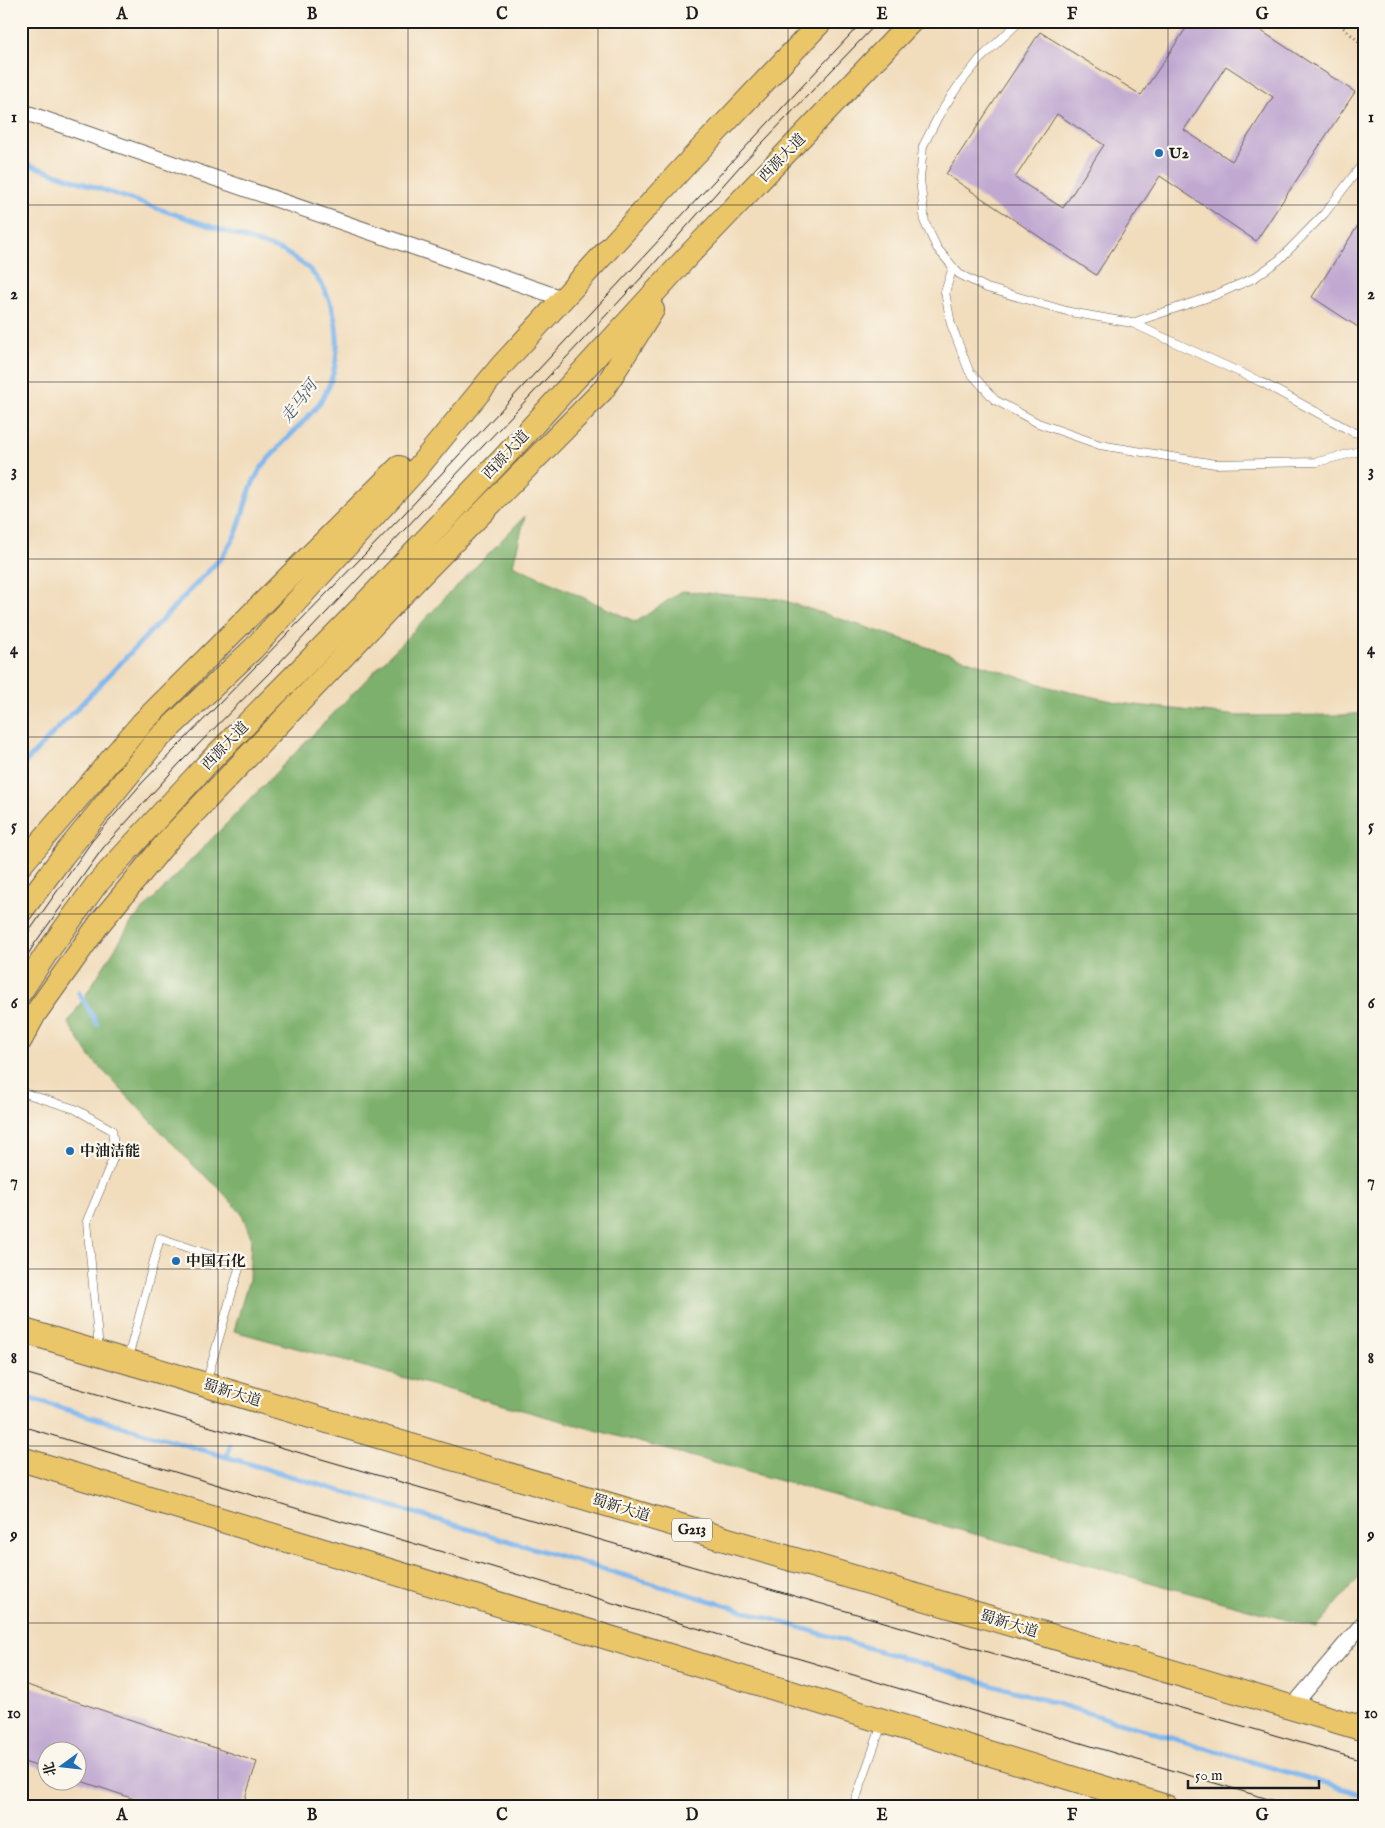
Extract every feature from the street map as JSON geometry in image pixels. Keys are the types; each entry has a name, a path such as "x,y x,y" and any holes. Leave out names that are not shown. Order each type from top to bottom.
{"highway":[{"name":"蜀新大道","path":"21,1330 1364,1730"},
{"path":"21,1458 1166,1807"}],"main road":[{"path":"21,865 142,723 501,366 692,158 822,21"},
{"name":"西源大道","path":"21,992 96,885 206,765 350,619 507,454 687,257 912,21"},
{"path":"21,1040 35,1014 99,924 170,839 435,560 603,390 687,257"},
{"path":"21,912 63,856 156,741 254,648 416,470 501,366"}],"street":[{"path":"21,111 564,299"},
{"path":"1291,1708 1364,1622"}],"lane":[{"path":"1020,21 980,59 958,86 939,115 923,146 920,179 926,223 937,248 959,274 987,288 1070,312 1132,324 1261,382 1353,432 1364,435"},
{"path":"1132,324 1215,295 1254,278 1279,260 1324,214 1364,162"},
{"path":"953,267 945,292 951,324 969,371 995,400 1038,423 1100,445 1215,464 1317,462 1364,450"},
{"path":"21,1092 75,1109 112,1130 114,1154 86,1221 100,1354"},
{"path":"127,1361 160,1238 240,1265 205,1385"},
{"path":"853,1807 883,1720"}],"path":[{"path":"1336,21 1356,39 1364,50"}],"green space":[{"path":"525,516 513,565 636,622 682,591 779,599 1053,688 1126,704 1239,716 1364,713 1364,1570 1317,1628 234,1331 249,1279 251,1238 242,1214 218,1187 195,1167 91,1058 68,1023 133,920"}],"building":[{"name":"U2","path":"1191,21 1246,21 1355,92 1256,241 1160,176 1096,275 946,174 1040,32 1141,95","holes":["1226,66 1273,97 1232,161 1184,130","1057,114 1104,145 1063,208 1015,178"]},
{"path":"1364,216 1364,331 1312,297"},
{"path":"21,1683 257,1762 242,1807 158,1807 88,1783 88,1740 38,1740 38,1767 21,1761"}],"waterway":[{"name":"走马河","path":"21,162 283,251 308,268 322,285 330,301 335,318 337,336 337,355 327,390 318,405 273,453 260,470 249,492 237,531 222,557 21,767"},
{"name":"走马河","path":"79,993 97,1024"},
{"path":"21,1396 1364,1795"},
{"name":"走马河","path":"227,1457 230,1446"}],"tram line":[{"path":"21,943 92,841 142,783 403,515 863,21"},
{"path":"21,966 35,943 103,848 178,765 278,664 643,276 741,165 879,21"},
{"path":"21,1372 1364,1761"},
{"path":"21,1426 1295,1807"}],"place":[{"name":"U2","path":"1159,153"},
{"name":"中油洁能","path":"70,1151"},
{"name":"中国石化","path":"176,1261"}]}
